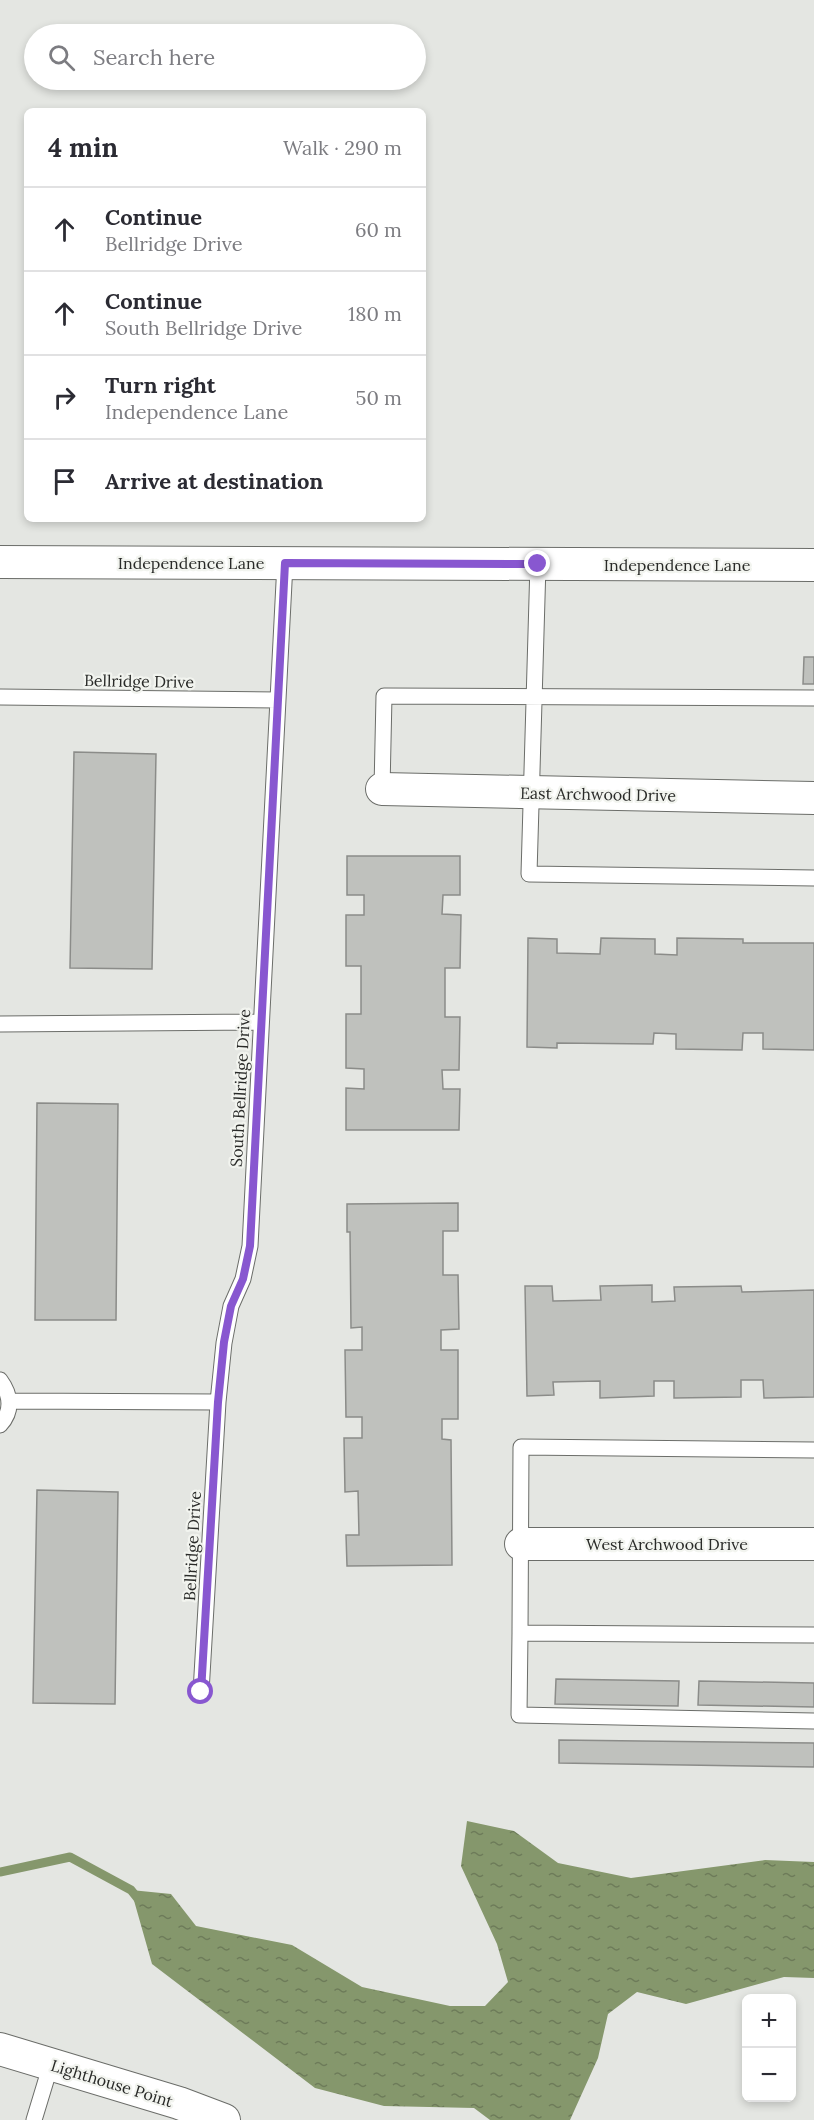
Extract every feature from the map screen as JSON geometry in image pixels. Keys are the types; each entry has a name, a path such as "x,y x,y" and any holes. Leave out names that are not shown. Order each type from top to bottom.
{"street":[{"name":"Independence Lane","path":"0,562 814,565"},
{"name":"East Archwood Drive","path":"382,789 814,798"},
{"name":"West Archwood Drive","path":"521,1544 814,1544"},
{"name":"Lighthouse Point","path":"0,2049 179,2103 224,2120"}],"lane":[{"name":"South Bellridge Drive","path":"218,1402 224,1342 231,1306 243,1279 250,1246 285,563"},
{"path":"538,564 529,874 814,878"},
{"path":"382,789 384,696 814,698"},
{"name":"Bellridge Drive","path":"0,697 278,700"},
{"path":"0,1024 260,1022"},
{"path":"0,1380 7,1389 10,1401 8,1414 0,1425"},
{"path":"10,1401 218,1402"},
{"name":"Bellridge Drive","path":"201,1692 218,1402"},
{"path":"814,1450 521,1447 519,1715 814,1721"},
{"path":"520,1633 814,1635"},
{"path":"34,2120 51,2064"}],"water":[{"path":"467,1821 514,1831 558,1863 631,1878 765,1860 814,1862 814,1978 784,1977 686,2004 637,1992 608,2014 598,2058 570,2120 490,2120 474,2108 384,2106 315,2088 152,1964 131,1890 171,1894 196,1926 292,1945 362,1987 450,2006 485,2006 508,1982 497,1944 461,1866"}],"building":[{"path":"804,657 814,657 814,684 803,684"},
{"path":"74,752 156,754 152,969 70,968"},
{"path":"347,856 460,856 460,895 443,895 442,914 461,915 460,968 445,968 445,1017 460,1017 459,1070 442,1070 443,1089 460,1089 459,1130 346,1130 346,1088 364,1089 364,1069 346,1068 346,1014 361,1014 361,966 346,966 346,915 364,915 364,895 347,895"},
{"path":"528,938 557,939 557,953 600,954 601,938 655,939 655,954 677,955 677,938 743,939 743,943 814,943 814,1050 763,1049 763,1033 743,1033 742,1050 676,1049 676,1034 654,1033 653,1044 557,1043 557,1048 527,1047"},
{"path":"37,1103 118,1104 116,1320 35,1320"},
{"path":"458,1203 458,1231 443,1231 443,1275 458,1275 459,1329 441,1330 441,1350 458,1350 458,1419 442,1419 442,1439 451,1440 452,1565 347,1566 346,1535 359,1535 358,1491 345,1492 344,1438 362,1438 362,1417 346,1417 345,1350 362,1350 362,1327 351,1328 350,1232 347,1232 347,1204"},
{"path":"652,1285 652,1302 675,1301 674,1287 741,1286 742,1292 814,1290 814,1397 764,1398 763,1380 741,1380 741,1397 674,1398 674,1381 654,1381 654,1396 600,1398 600,1381 553,1382 554,1395 527,1396 525,1286 552,1286 553,1301 601,1300 600,1286"},
{"path":"37,1490 118,1492 115,1704 33,1703"},
{"path":"556,1679 679,1681 678,1706 555,1704"},
{"path":"699,1681 814,1683 814,1707 698,1705"},
{"path":"559,1740 814,1743 814,1767 559,1763"}],"waterway":[{"path":"0,1872 70,1857 131,1890 139,1900"}],"route":[{"path":"201,1692 218,1402 224,1342 231,1306 243,1279 250,1246 285,563 538,564"}]}
